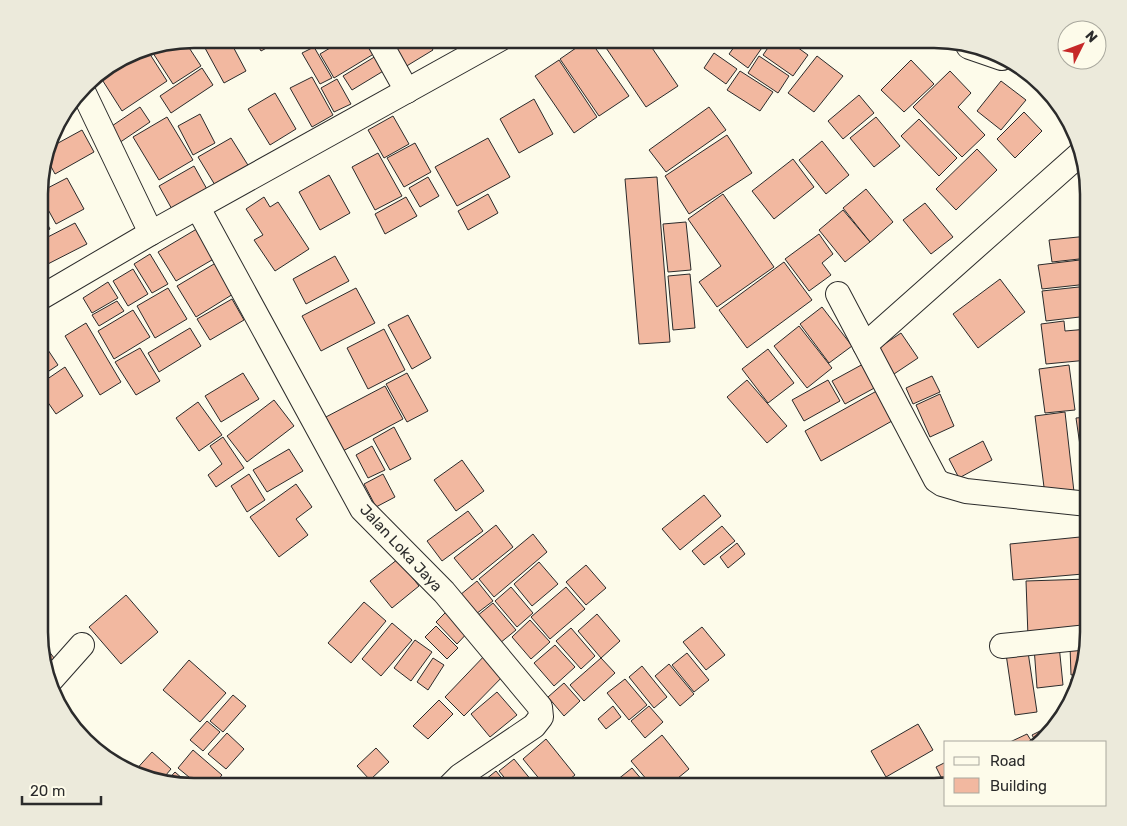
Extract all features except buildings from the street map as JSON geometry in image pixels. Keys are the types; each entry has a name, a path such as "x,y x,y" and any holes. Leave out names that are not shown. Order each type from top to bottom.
{"street":[{"path":"383,47 407,91"},
{"path":"47,294 150,233 485,47"},
{"path":"85,96 150,233"},
{"path":"865,344 1075,158"},
{"name":"Jalan Loka Jaya","path":"198,208 362,509 444,592 540,707 541,717 534,726 458,778"},
{"path":"838,294 936,480 942,484 966,491 1079,503"},
{"path":"1002,646 1079,638"},
{"path":"54,676 82,644"}]}
